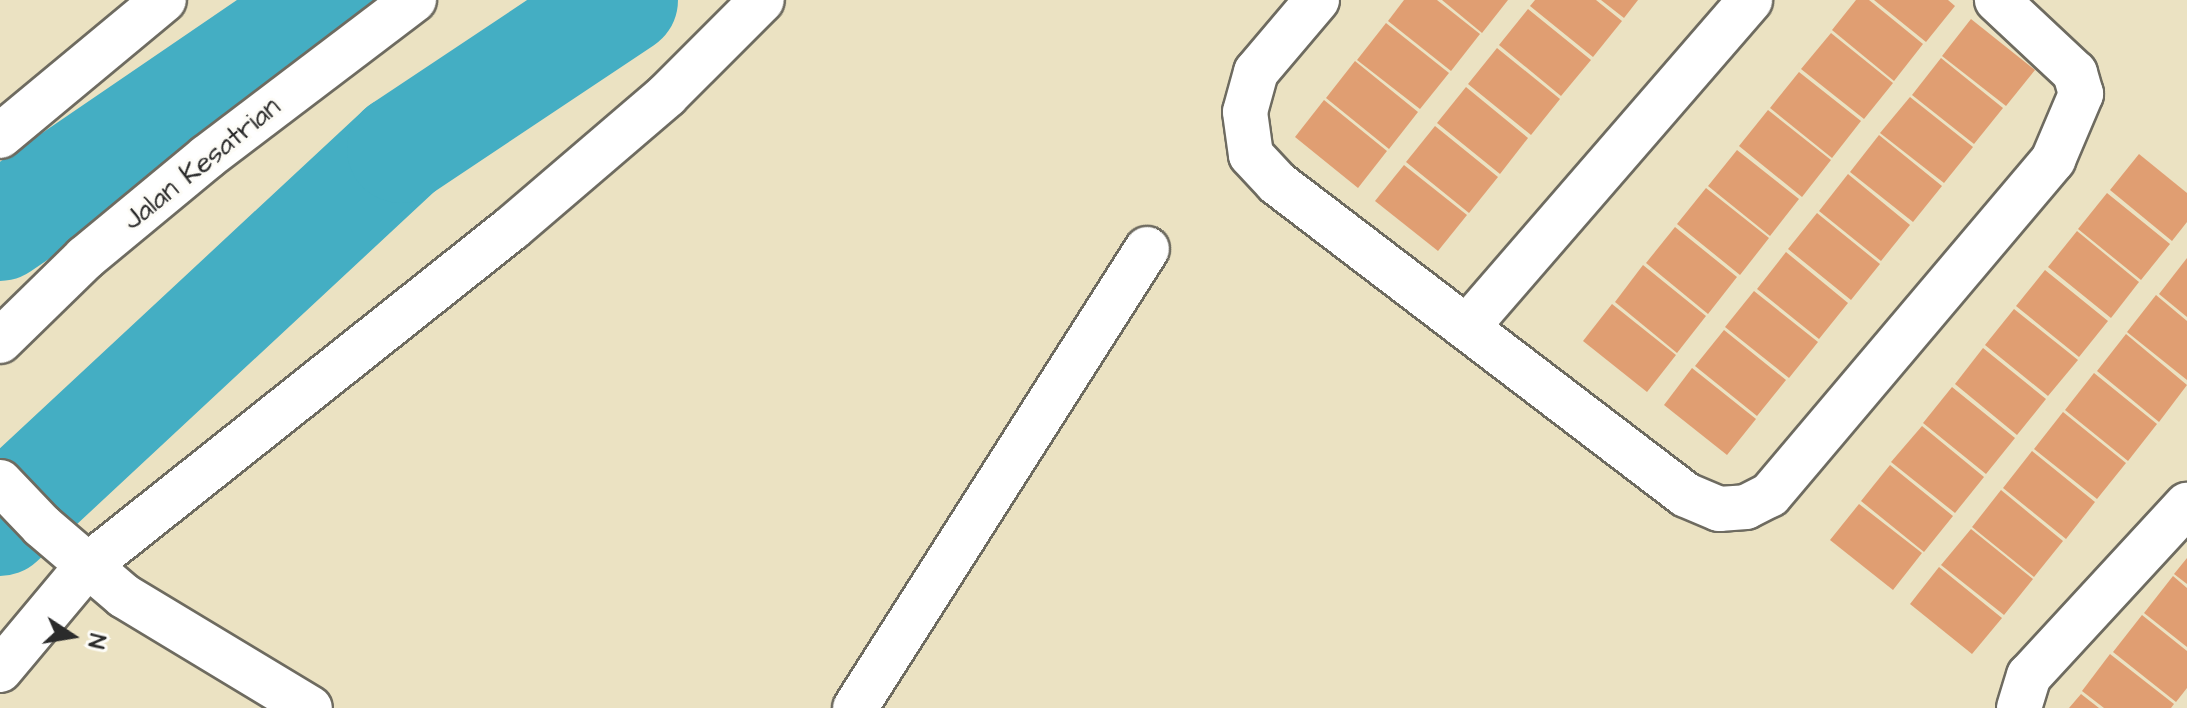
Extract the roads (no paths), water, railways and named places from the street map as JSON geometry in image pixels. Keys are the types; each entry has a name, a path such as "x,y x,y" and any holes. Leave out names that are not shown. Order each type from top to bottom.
{"street":[{"path":"0,136 164,0"},
{"name":"Jalan Kesatrian","path":"0,341 85,258 207,157 414,0"},
{"path":"0,670 87,566 512,228 667,95 762,0"},
{"path":"1317,0 1256,72 1245,112 1251,155 1277,183 1686,495 1719,509 1746,507 1770,495 2053,160 2075,116 2081,94 2075,73 1997,0"},
{"path":"1468,326 1750,0"},
{"path":"855,708 1147,249"},
{"path":"0,482 42,526 124,596 310,708"},
{"path":"2019,708 2029,676 2187,505"}],"waterway":[{"path":"0,227 333,0"},
{"path":"0,522 401,149 624,0"}]}
